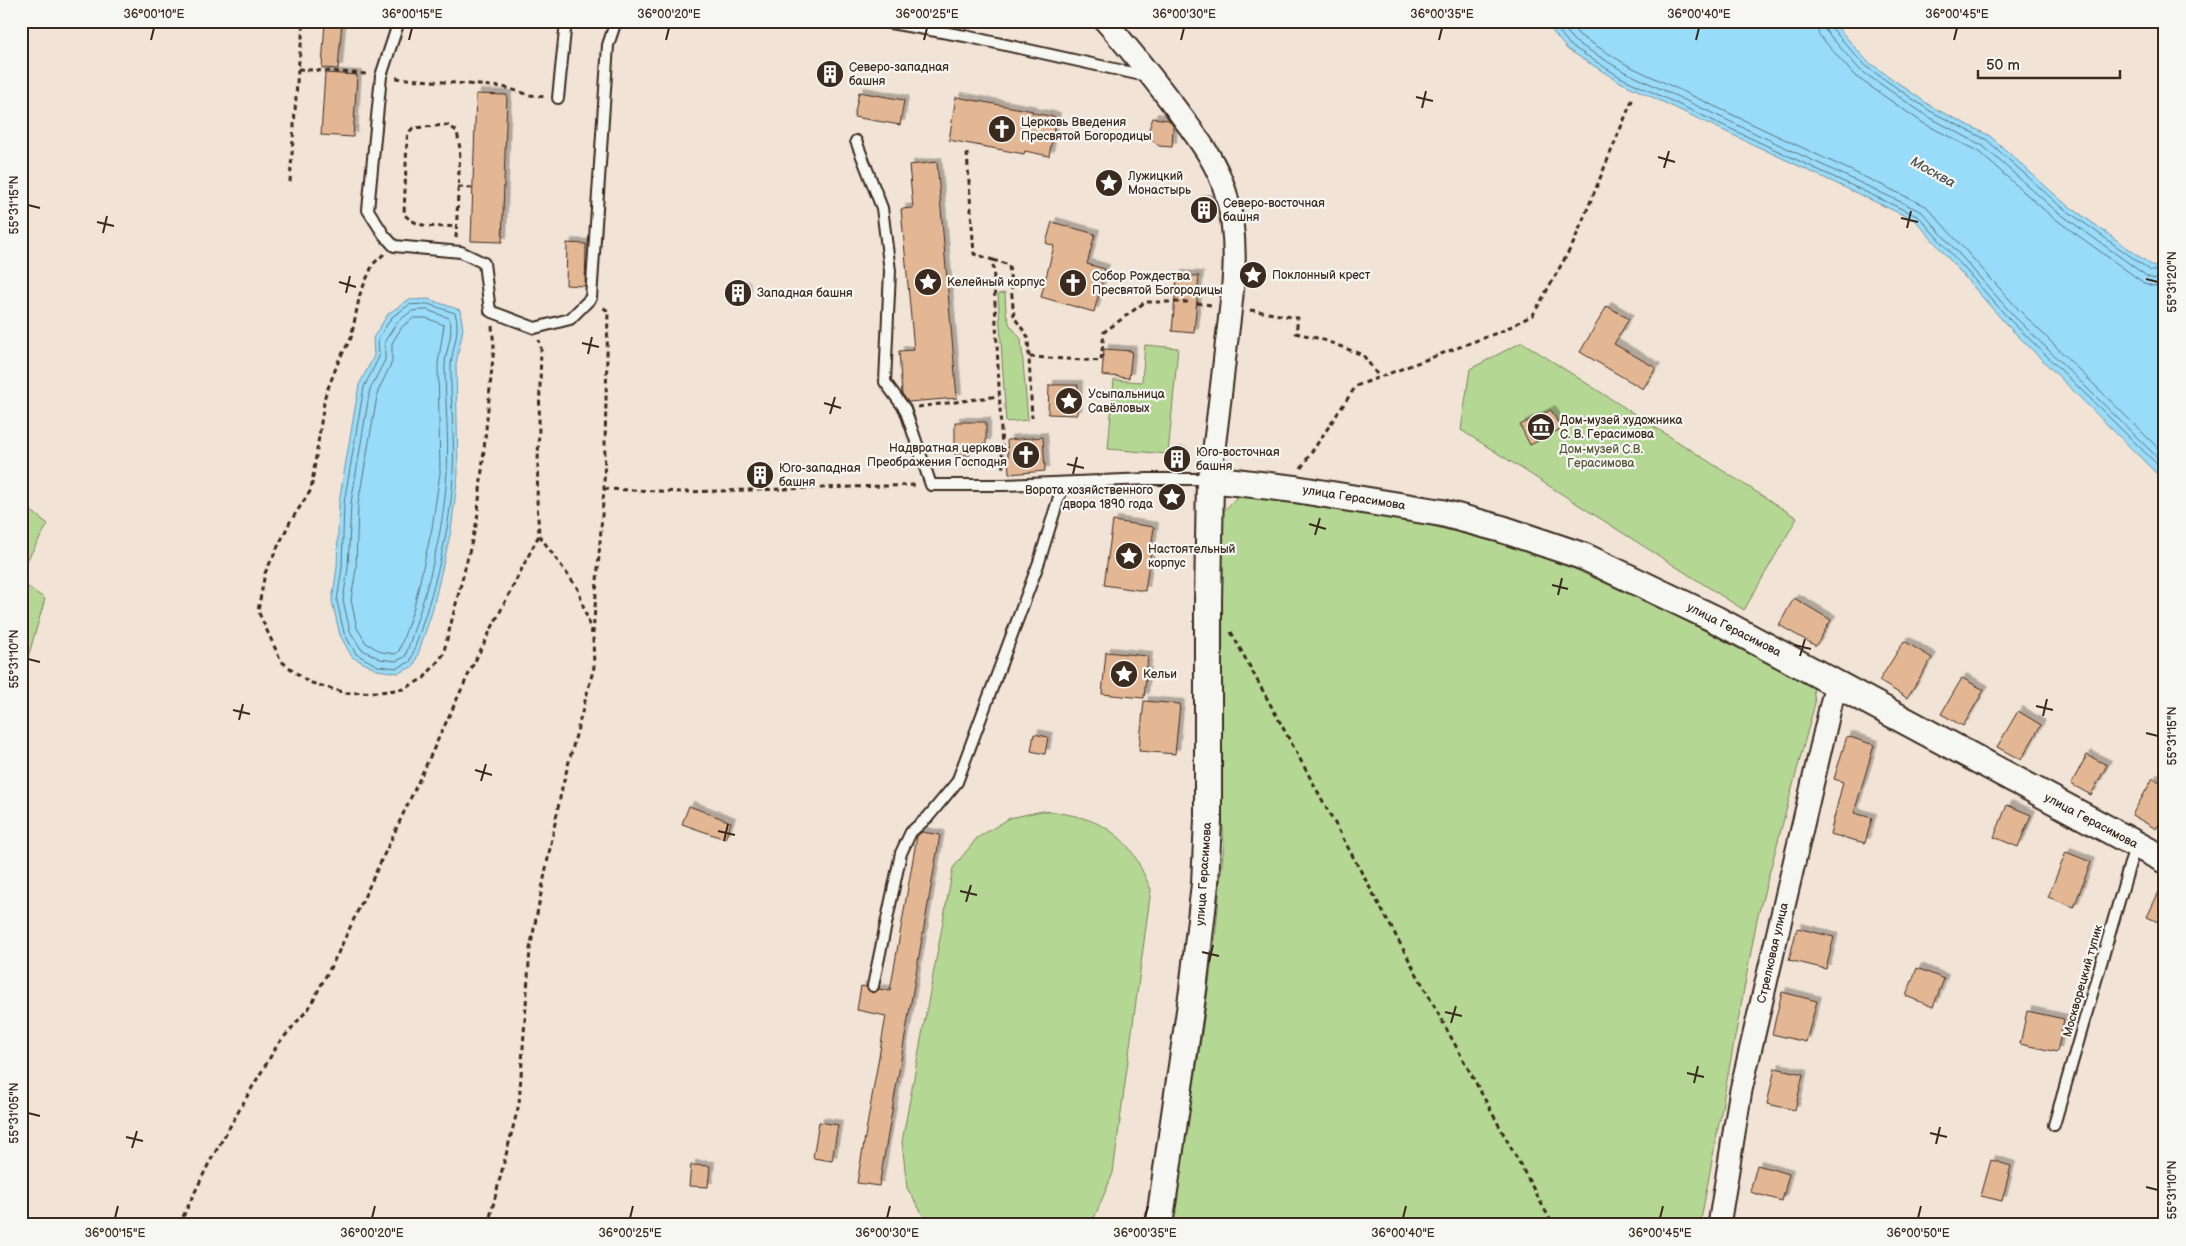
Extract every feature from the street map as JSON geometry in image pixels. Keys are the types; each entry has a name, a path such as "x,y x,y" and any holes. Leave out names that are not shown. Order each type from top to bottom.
{"street":[{"path":"1105,21 1152,77 1196,136 1211,160 1226,192 1232,224 1234,279 1210,479"},
{"name":"улица Герасимова","path":"1159,1225 1193,990 1205,884 1208,820 1210,479 1295,489 1442,513 1502,529 1585,557 1715,619 2165,860"},
{"name":"Стрелковая улица","path":"1719,1225 1741,1090 1836,683"}],"lane":[{"path":"399,21 380,76 368,210 394,246 460,252 484,263 490,311 536,328 570,319 591,298 608,45 616,21"},
{"path":"558,98 566,21"},
{"path":"878,21 964,36 1152,77"},
{"path":"856,141 882,208 890,271 885,382 905,409 931,485 1005,486 1148,479 1210,479"},
{"path":"873,986 901,853 912,832 928,817 957,782 1039,562 1063,484"},
{"name":"Москворецкий тупик","path":"2054,1125 2135,845"}],"path":[{"path":"290,182 298,69 304,21"},
{"path":"298,69 361,73 503,87 530,95 558,98"},
{"path":"1295,489 1301,469 1356,386 1502,331 1533,315 1574,244 1633,98"},
{"path":"456,226 418,225 410,221 404,214 407,140 408,134 413,128 447,125 457,131 460,148 456,240 460,252"},
{"path":"967,153 974,254 1009,265 1014,317 1028,337 1032,418"},
{"path":"458,187 473,188"},
{"path":"394,246 373,264 360,294 351,338 339,360 325,396 311,490 290,522 265,573 258,611 281,661 308,682 346,693 404,689 424,678 443,655 477,521 494,347 490,311"},
{"path":"993,260 1005,486"},
{"path":"488,1225 519,1104 530,949 562,788 594,667 593,637 604,489 608,311 591,298"},
{"path":"1030,357 1101,361 1104,332 1144,302 1192,302"},
{"path":"1262,312 1298,318 1296,332 1363,355 1379,377"},
{"path":"179,1225 208,1166 253,1086 278,1044 308,1008 338,953 472,667 539,536 537,500 541,348 536,328"},
{"path":"905,409 999,396"},
{"path":"604,489 684,492 931,485"},
{"path":"539,536 578,589 593,637"},
{"path":"1208,603 1236,640 1553,1225"}],"green space":[{"path":"1005,293 1006,313 1010,325 1021,339 1028,420 1006,422 998,294"},
{"name":"Дом-музей С.В. Герасимова","path":"1522,342 1797,518 1744,610 1461,430 1470,369"},
{"path":"1145,345 1178,348 1168,454 1108,449 1114,380 1142,382"},
{"path":"1258,496 1413,521 1542,554 1676,616 1813,687 1815,703 1757,919 1700,1225 1172,1225 1215,939 1224,844 1219,775 1220,538 1223,512 1237,497"},
{"path":"21,503 48,524 21,571"},
{"path":"21,582 45,599 21,681"},
{"path":"1042,811 1066,814 1089,820 1120,838 1132,852 1151,889 1113,1173 1095,1216 1085,1225 929,1225 907,1188 902,1142 953,868 977,838 1010,818"}],"water":[{"name":"Москва","path":"1544,21 1832,21 1867,61 1932,107 1990,136 2062,201 2154,267 2165,265 2165,478 2156,473 2005,323 1916,221 1618,81 1567,49"},
{"path":"428,299 460,310 463,329 456,364 458,474 451,531 432,612 414,666 398,673 377,670 352,657 340,635 332,601 337,567 339,502 359,385 374,356 373,338 388,314 408,300"}],"building":[{"path":"325,21 342,21 338,69 322,68"},
{"name":"Северо-западная башня","path":"830,66 838,74 830,82 822,74"},
{"path":"325,73 357,75 353,137 321,135"},
{"path":"859,92 904,100 900,125 854,117"},
{"path":"476,94 507,95 502,242 471,241"},
{"name":"Церковь Введения Пресвятой Богородицы","path":"956,97 1056,117 1049,156 1025,151 1024,154 949,140"},
{"path":"1153,118 1169,120 1173,126 1172,147 1159,146 1151,139 1149,129"},
{"path":"937,162 957,398 908,402 902,394 899,351 914,350 901,209 913,208 909,165"},
{"name":"Северо-восточная башня","path":"1204,199 1212,202 1215,210 1212,218 1204,221 1196,218 1193,210 1196,202"},
{"name":"Собор Рождества Пресвятой Богородицы","path":"1052,222 1095,234 1087,264 1105,269 1094,312 1041,297 1054,246 1046,243"},
{"path":"567,243 586,244 585,286 566,285"},
{"path":"1177,275 1199,276 1194,333 1172,331"},
{"name":"Западная башня","path":"738,284 744,287 747,293 744,299 738,302 732,299 729,293 732,287"},
{"path":"1607,306 1629,319 1614,344 1656,368 1643,389 1580,352"},
{"path":"1104,349 1132,351 1129,378 1102,375"},
{"path":"1049,385 1078,385 1077,415 1048,414"},
{"name":"Дом-музей художника С. В. Герасимова","path":"1551,410 1561,429 1530,445 1520,425"},
{"path":"955,422 986,422 986,444 970,444 970,455 955,455"},
{"name":"Надвратная церковь Преображения Господня","path":"1043,437 1045,471 1009,474 1007,440"},
{"name":"Юго-восточная башня","path":"1177,451 1183,454 1186,460 1183,466 1177,469 1171,466 1168,460 1171,454"},
{"name":"Юго-западная башня","path":"760,468 766,470 768,476 766,482 760,484 754,482 752,476 754,470"},
{"path":"1113,521 1154,527 1145,591 1104,585"},
{"path":"1794,598 1831,620 1816,646 1779,625"},
{"path":"1904,641 1932,658 1907,698 1879,681"},
{"path":"1106,652 1148,656 1144,698 1102,694"},
{"path":"1962,678 1984,690 1963,726 1941,714"},
{"path":"1144,701 1180,704 1175,754 1139,751"},
{"path":"2018,711 2041,725 2021,760 1997,747"},
{"path":"1034,734 1048,737 1045,754 1031,751"},
{"path":"1847,736 1874,745 1854,813 1872,818 1865,843 1830,834 1843,782 1834,779"},
{"path":"2087,755 2107,765 2091,795 2071,784"},
{"path":"2153,778 2165,785 2165,814 2156,829 2132,815"},
{"path":"2007,805 2031,815 2018,847 1994,837"},
{"path":"689,806 731,822 725,839 682,824"},
{"path":"922,832 940,835 879,1186 857,1183 886,1016 857,1010 861,986 866,987 872,993 879,989 890,991 917,836"},
{"path":"2066,852 2091,862 2074,907 2048,897"},
{"path":"2165,879 2165,925 2147,917"},
{"path":"1797,928 1834,937 1826,969 1789,960"},
{"path":"1917,968 1944,979 1933,1007 1906,996"},
{"path":"1782,992 1817,1001 1806,1042 1772,1034"},
{"path":"2027,1011 2064,1019 2057,1052 2020,1044"},
{"path":"1775,1068 1803,1074 1795,1110 1767,1104"},
{"path":"819,1122 838,1125 832,1161 813,1158"},
{"path":"1991,1160 2011,1166 2002,1201 1981,1196"},
{"path":"691,1165 710,1166 708,1187 689,1186"},
{"path":"1757,1165 1789,1174 1782,1201 1750,1192"}],"place":[{"name":"Северо-западная башня","path":"830,74"},
{"name":"Церковь Введения Пресвятой Богородицы","path":"1002,129"},
{"name":"Лужицкий Монастырь","path":"1109,183"},
{"name":"Северо-восточная башня","path":"1204,210"},
{"name":"Поклонный крест","path":"1253,275"},
{"name":"Келейный корпус","path":"928,282"},
{"name":"Собор Рождества Пресвятой Богородицы","path":"1073,283"},
{"name":"Западная башня","path":"738,293"},
{"name":"Усыпальница Савёловых","path":"1069,401"},
{"name":"Дом-музей художника С. В. Герасимова","path":"1541,427"},
{"name":"Надвратная церковь Преображения Господня","path":"1026,455"},
{"name":"Юго-восточная башня","path":"1177,459"},
{"name":"Юго-западная башня","path":"760,475"},
{"name":"Ворота хозяйственного двора 1890 года","path":"1172,497"},
{"name":"Настоятельный корпус","path":"1129,556"},
{"name":"Кельи","path":"1124,674"}]}
